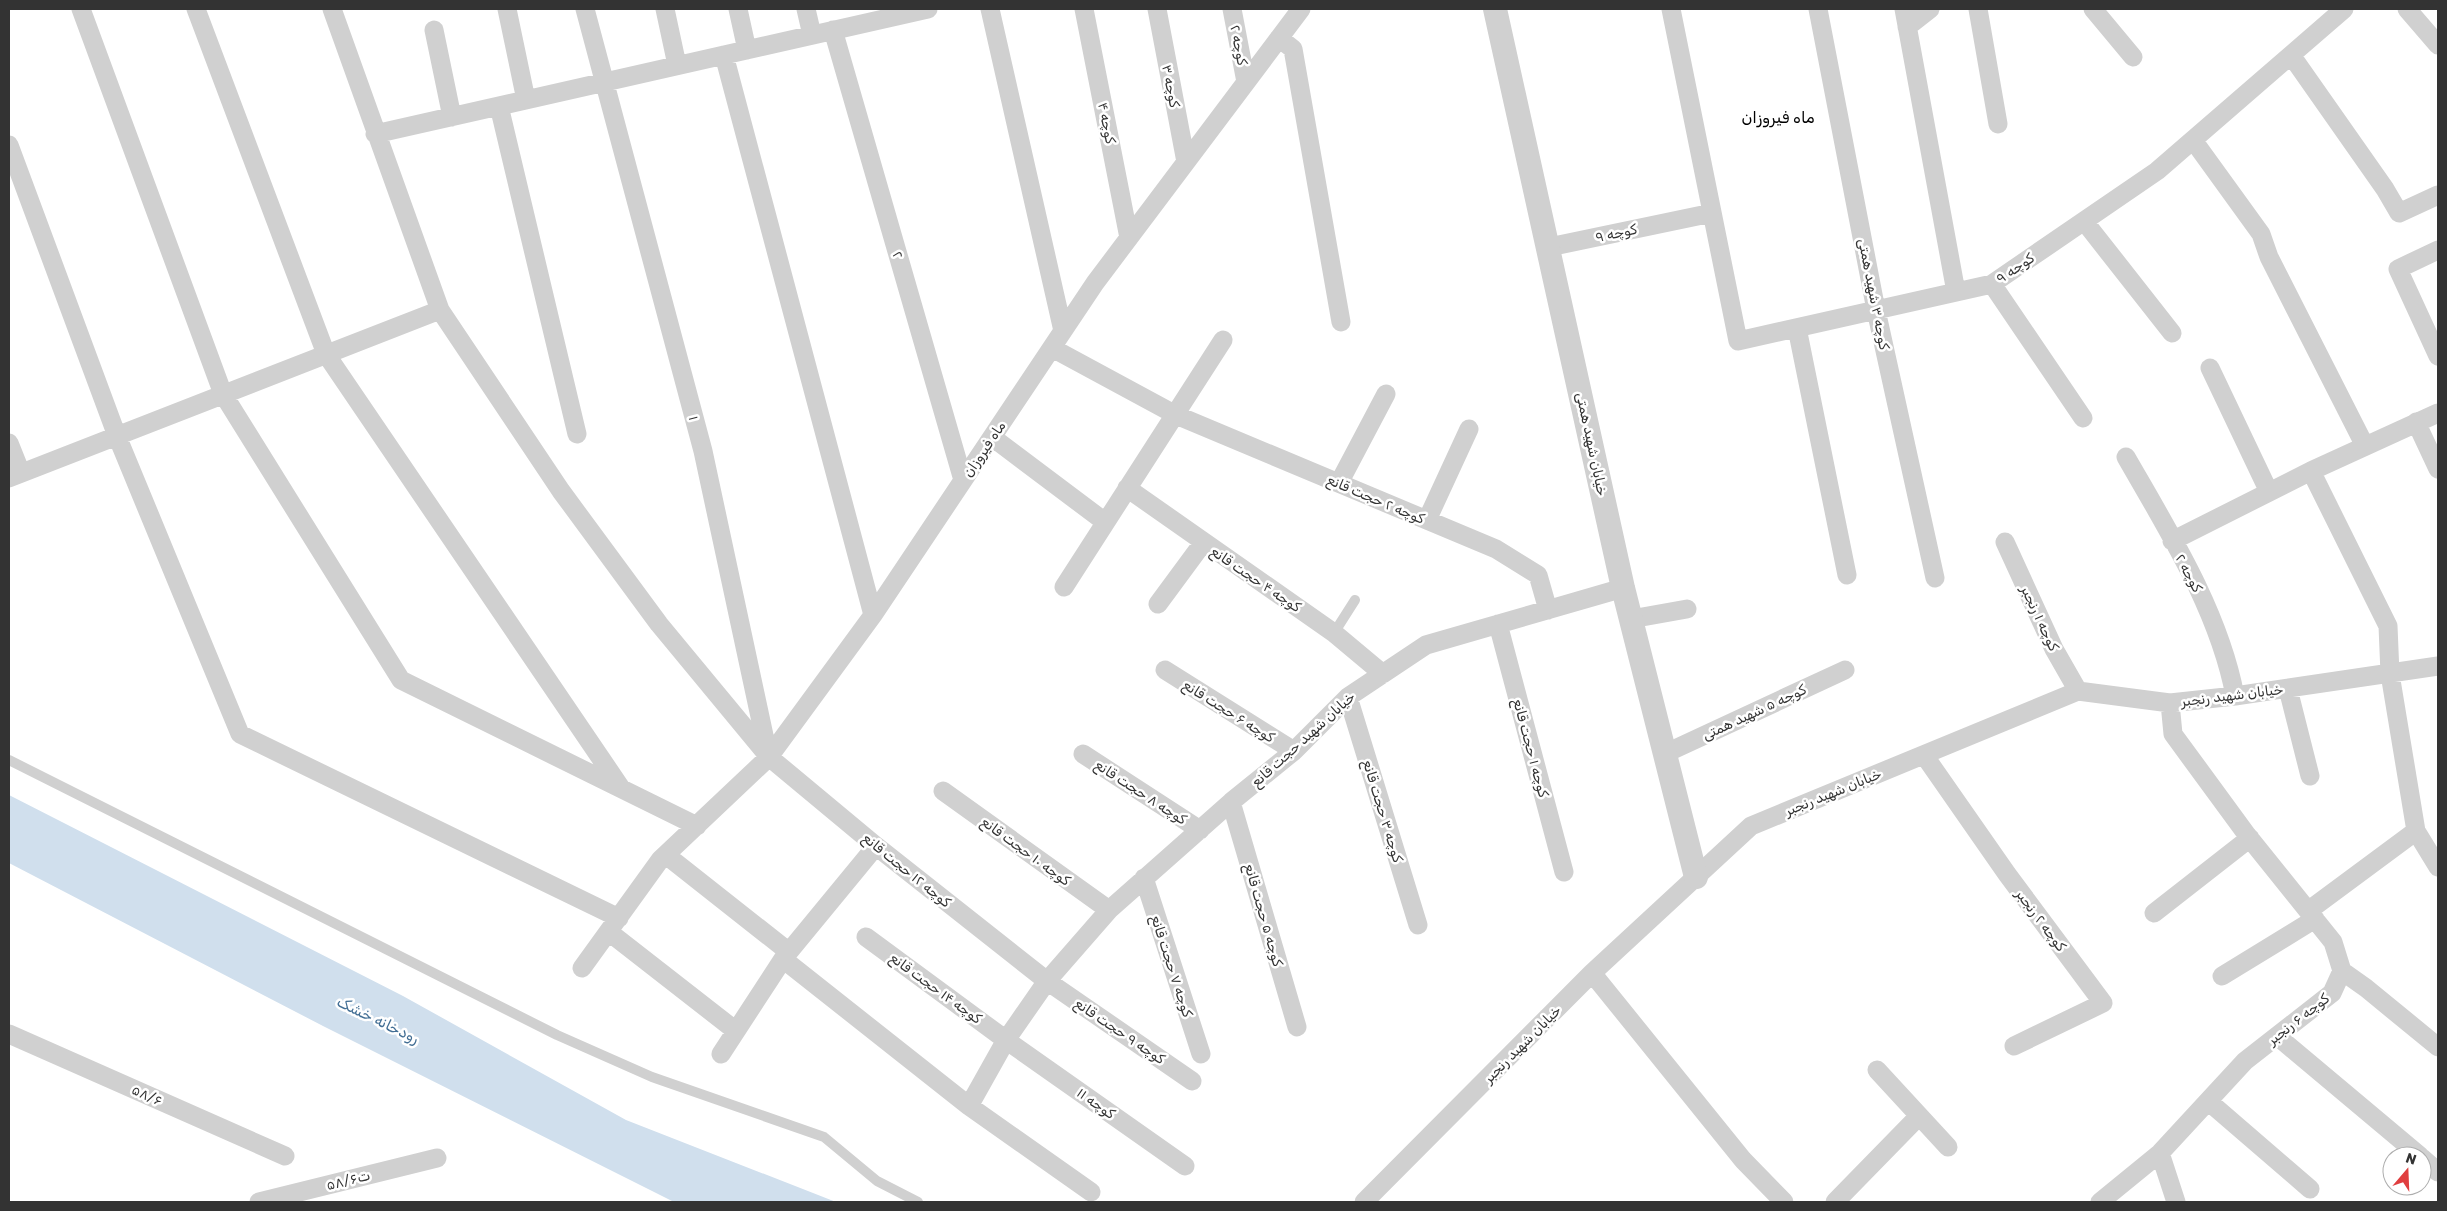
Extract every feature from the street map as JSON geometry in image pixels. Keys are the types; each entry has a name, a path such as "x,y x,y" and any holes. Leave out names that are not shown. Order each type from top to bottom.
{"street":[{"path":"81,9 223,394 401,680 697,826"},
{"path":"196,9 326,354 621,789"},
{"name":"کوچه ۱۲ حجت قانع","path":"332,9 440,310 567,499 659,624 769,757 876,846 1047,981"},
{"path":"507,9 526,100"},
{"name":"۱","path":"585,9 703,451 769,757"},
{"path":"665,9 677,65"},
{"path":"738,9 747,50"},
{"path":"806,9 812,35"},
{"path":"376,134 928,9"},
{"path":"990,9 1064,331"},
{"name":"کوچه ۴","path":"1084,9 1129,238"},
{"name":"کوچه ۳","path":"1157,9 1186,162"},
{"name":"کوچه ۲","path":"1232,9 1246,82"},
{"name":"ماه فیروزان","path":"582,968 666,855 769,757 873,614 1095,283 1301,9"},
{"name":"خیابان شهید همتی","path":"1496,9 1550,247 1623,588 1696,877"},
{"name":"کوچه ۹","path":"1671,9 1738,341 1992,284 2157,171 2344,9"},
{"name":"کوچه ۳ شهید همتی","path":"1818,9 1876,310 1935,578"},
{"path":"1904,9 1956,292"},
{"path":"1907,27 1930,9"},
{"path":"1978,9 1998,124"},
{"path":"2093,9 2133,57"},
{"path":"2407,9 2438,45"},
{"path":"434,30 452,117"},
{"name":"۲","path":"833,30 963,480"},
{"path":"1279,38 1293,49 1341,322"},
{"path":"724,55 873,614"},
{"path":"2291,55 2385,189 2399,213 2438,195"},
{"path":"500,106 577,434"},
{"path":"2194,140 2261,234 2269,258 2365,446"},
{"path":"9,145 117,436 240,734 614,925 736,1031"},
{"name":"کوچه ۹","path":"1550,247 1712,213"},
{"path":"2084,221 2172,333"},
{"path":"2438,250 2398,269 2438,356"},
{"path":"1992,284 2083,418"},
{"path":"9,443 15,475 440,310"},
{"path":"1797,328 1847,575"},
{"path":"1064,587 1223,340"},
{"name":"کوچه ۲ حجت قانع","path":"1052,348 1176,415 1496,549 1538,575 1548,610"},
{"path":"2210,368 2269,492"},
{"path":"1339,483 1386,394"},
{"path":"2172,541 2311,471 2438,413"},
{"path":"2416,422 2438,468"},
{"path":"1427,520 1469,429"},
{"path":"992,437 1105,522"},
{"name":"کوچه ۲","path":"2126,457 2207,606 2229,665 2235,696"},
{"path":"2311,471 2388,626 2390,674 2416,831 2438,867"},
{"name":"کوچه ۴ حجت قانع","path":"1127,488 1203,543 1334,632 1383,674"},
{"name":"کوچه ۱ رنجبر","path":"2005,542 2054,649 2078,691"},
{"path":"1158,604 1203,543"},
{"name":"خیابان شهید حجت قانع","path":"969,1106 1006,1040 1047,981 1109,910 1231,802 1294,751 1348,697 1426,645 1623,588"},
{"path":"1631,619 1687,609"},
{"name":"کوچه ۱ حجت قانع","path":"1498,624 1564,872"},
{"name":"خیابان شهید رنجبر","path":"1364,1202 1592,973 1751,826 2078,691 2170,703 2288,689 2438,666"},
{"name":"کوچه ۶ حجت قانع","path":"1165,670 1294,751"},
{"name":"کوچه ۵ شهید همتی","path":"1664,754 1845,670"},
{"path":"2288,689 2310,776"},
{"name":"کوچه ۳ حجت قانع","path":"1348,697 1418,925"},
{"path":"2170,703 2173,734 2250,838 2333,942 2342,971 2366,988 2438,1047"},
{"name":"کوچه ۸ حجت قانع","path":"1083,754 1200,830"},
{"name":"کوچه ۲ رنجبر","path":"1924,755 2007,874 2103,1003 2014,1046"},
{"name":"کوچه ۱۰ حجت قانع","path":"943,791 1109,910"},
{"name":"کوچه ۵ حجت قانع","path":"1231,802 1296,1028"},
{"path":"2222,976 2312,915 2416,831"},
{"path":"2154,913 2250,838"},
{"path":"721,1054 786,955 876,846"},
{"path":"666,855 969,1106 1091,1192"},
{"name":"کوچه ۷ حجت قانع","path":"1144,878 1200,1054"},
{"name":"کوچه ۱۴ حجت قانع","path":"866,937 1006,1040"},
{"name":"کوچه ۶ رنجبر","path":"2100,1202 2160,1153 2245,1061 2332,993 2342,971"},
{"path":"1592,973 1742,1160 1784,1202"},
{"name":"کوچه ۹ حجت قانع","path":"1047,981 1192,1081"},
{"name":"۵۸/۶","path":"9,1034 285,1156"},
{"path":"2277,1036 2408,1146"},
{"name":"کوچه ۱۱","path":"1006,1040 1186,1166"},
{"path":"1877,1070 1948,1147"},
{"path":"2208,1101 2310,1189"},
{"path":"1835,1202 1919,1116"},
{"path":"2160,1153 2176,1202"},
{"name":"۵۸/۶ت","path":"260,1202 436,1158"},
{"path":"2170,1184 2190,1202"}],"lane":[{"path":"1334,632 1354,600"},
{"path":"9,760 557,1035 652,1077 824,1137 877,1181 918,1202"}],"water":[{"name":"رودخانه خشک","path":"9,795 403,996 626,1120 836,1202 674,1202 323,1026 9,863"}],"district":[{"name":"ماه فیروزان","path":"1778,117"}]}
